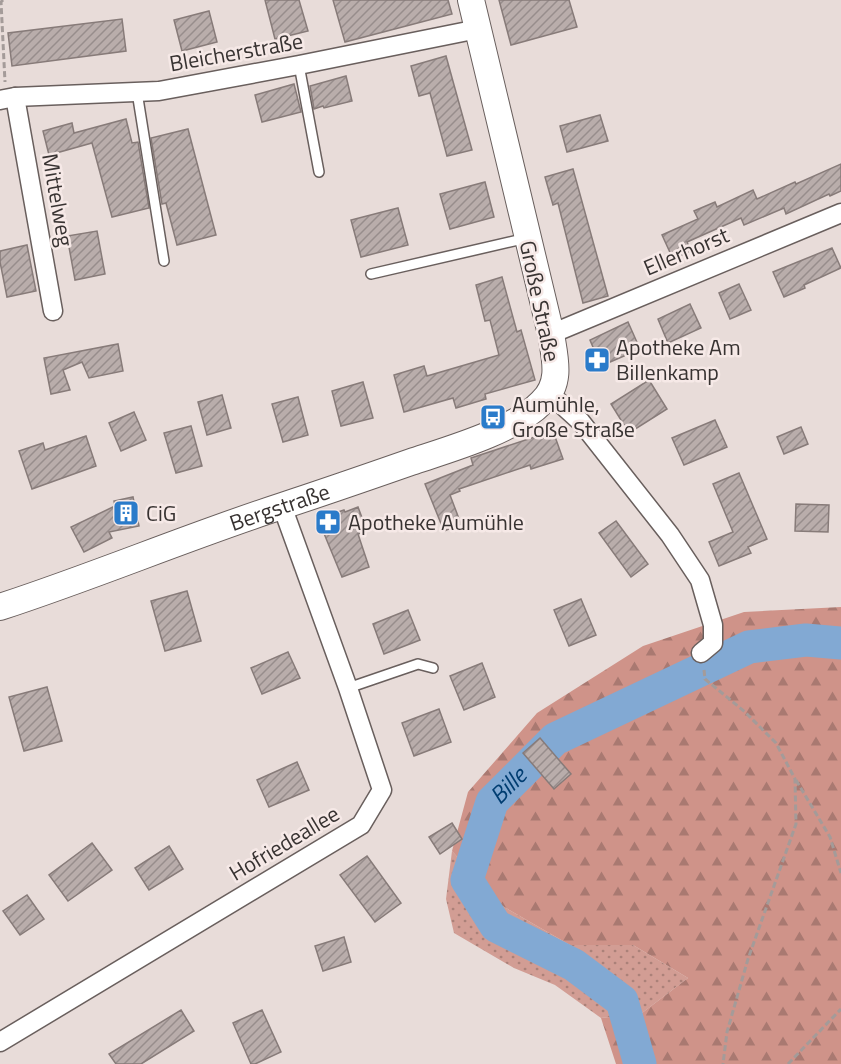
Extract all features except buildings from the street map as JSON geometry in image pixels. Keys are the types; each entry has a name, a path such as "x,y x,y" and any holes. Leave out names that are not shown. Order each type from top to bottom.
{"street":[{"name":"Große Straße","path":"471,0 550,334 556,365 554,388 549,393 581,422 670,535 700,580 713,625 713,643 701,653"},
{"name":"Bleicherstraße","path":"7,99 159,91 478,29"},
{"name":"Mittelweg","path":"7,99 53,312"},
{"name":"Ellerhorst","path":"550,334 840,218"},
{"name":"Bergstraße","path":"2,603 454,447 528,415 549,393"},
{"name":"Hofriedeallee","path":"0,1042 361,825 382,790 348,688 282,506"}],"lane":[{"path":"299,65 319,172"},
{"path":"137,92 164,261"},
{"path":"371,274 527,238"},
{"path":"348,688 418,664 433,668"}],"path":[{"path":"3,0 1,2 7,99"},
{"path":"705,679 745,712 776,743 830,837 841,873"},
{"path":"723,1064 727,1032 748,959 796,824 795,779"},
{"path":"788,1064 841,1009"}],"shaded area":[{"path":"452,851 499,904 570,945 633,945 688,978 642,1013 601,1018 555,985 514,968 454,933 446,899"}],"green space":[{"path":"841,607 841,1064 616,1064 601,1018 642,1013 688,978 633,945 570,945 499,904 452,851 468,792 537,713 643,646 744,612"}],"waterway":[{"name":"Bille","path":"640,1064 622,1001 574,965 496,926 467,880 492,802 555,739 749,647 806,640 841,643"}],"place":[{"name":"Apotheke Am Billenkamp","path":"597,360"},
{"name":"Aumühle, Große Straße","path":"493,417"},
{"name":"CiG","path":"126,513"},
{"name":"Apotheke Aumühle","path":"328,522"}]}
